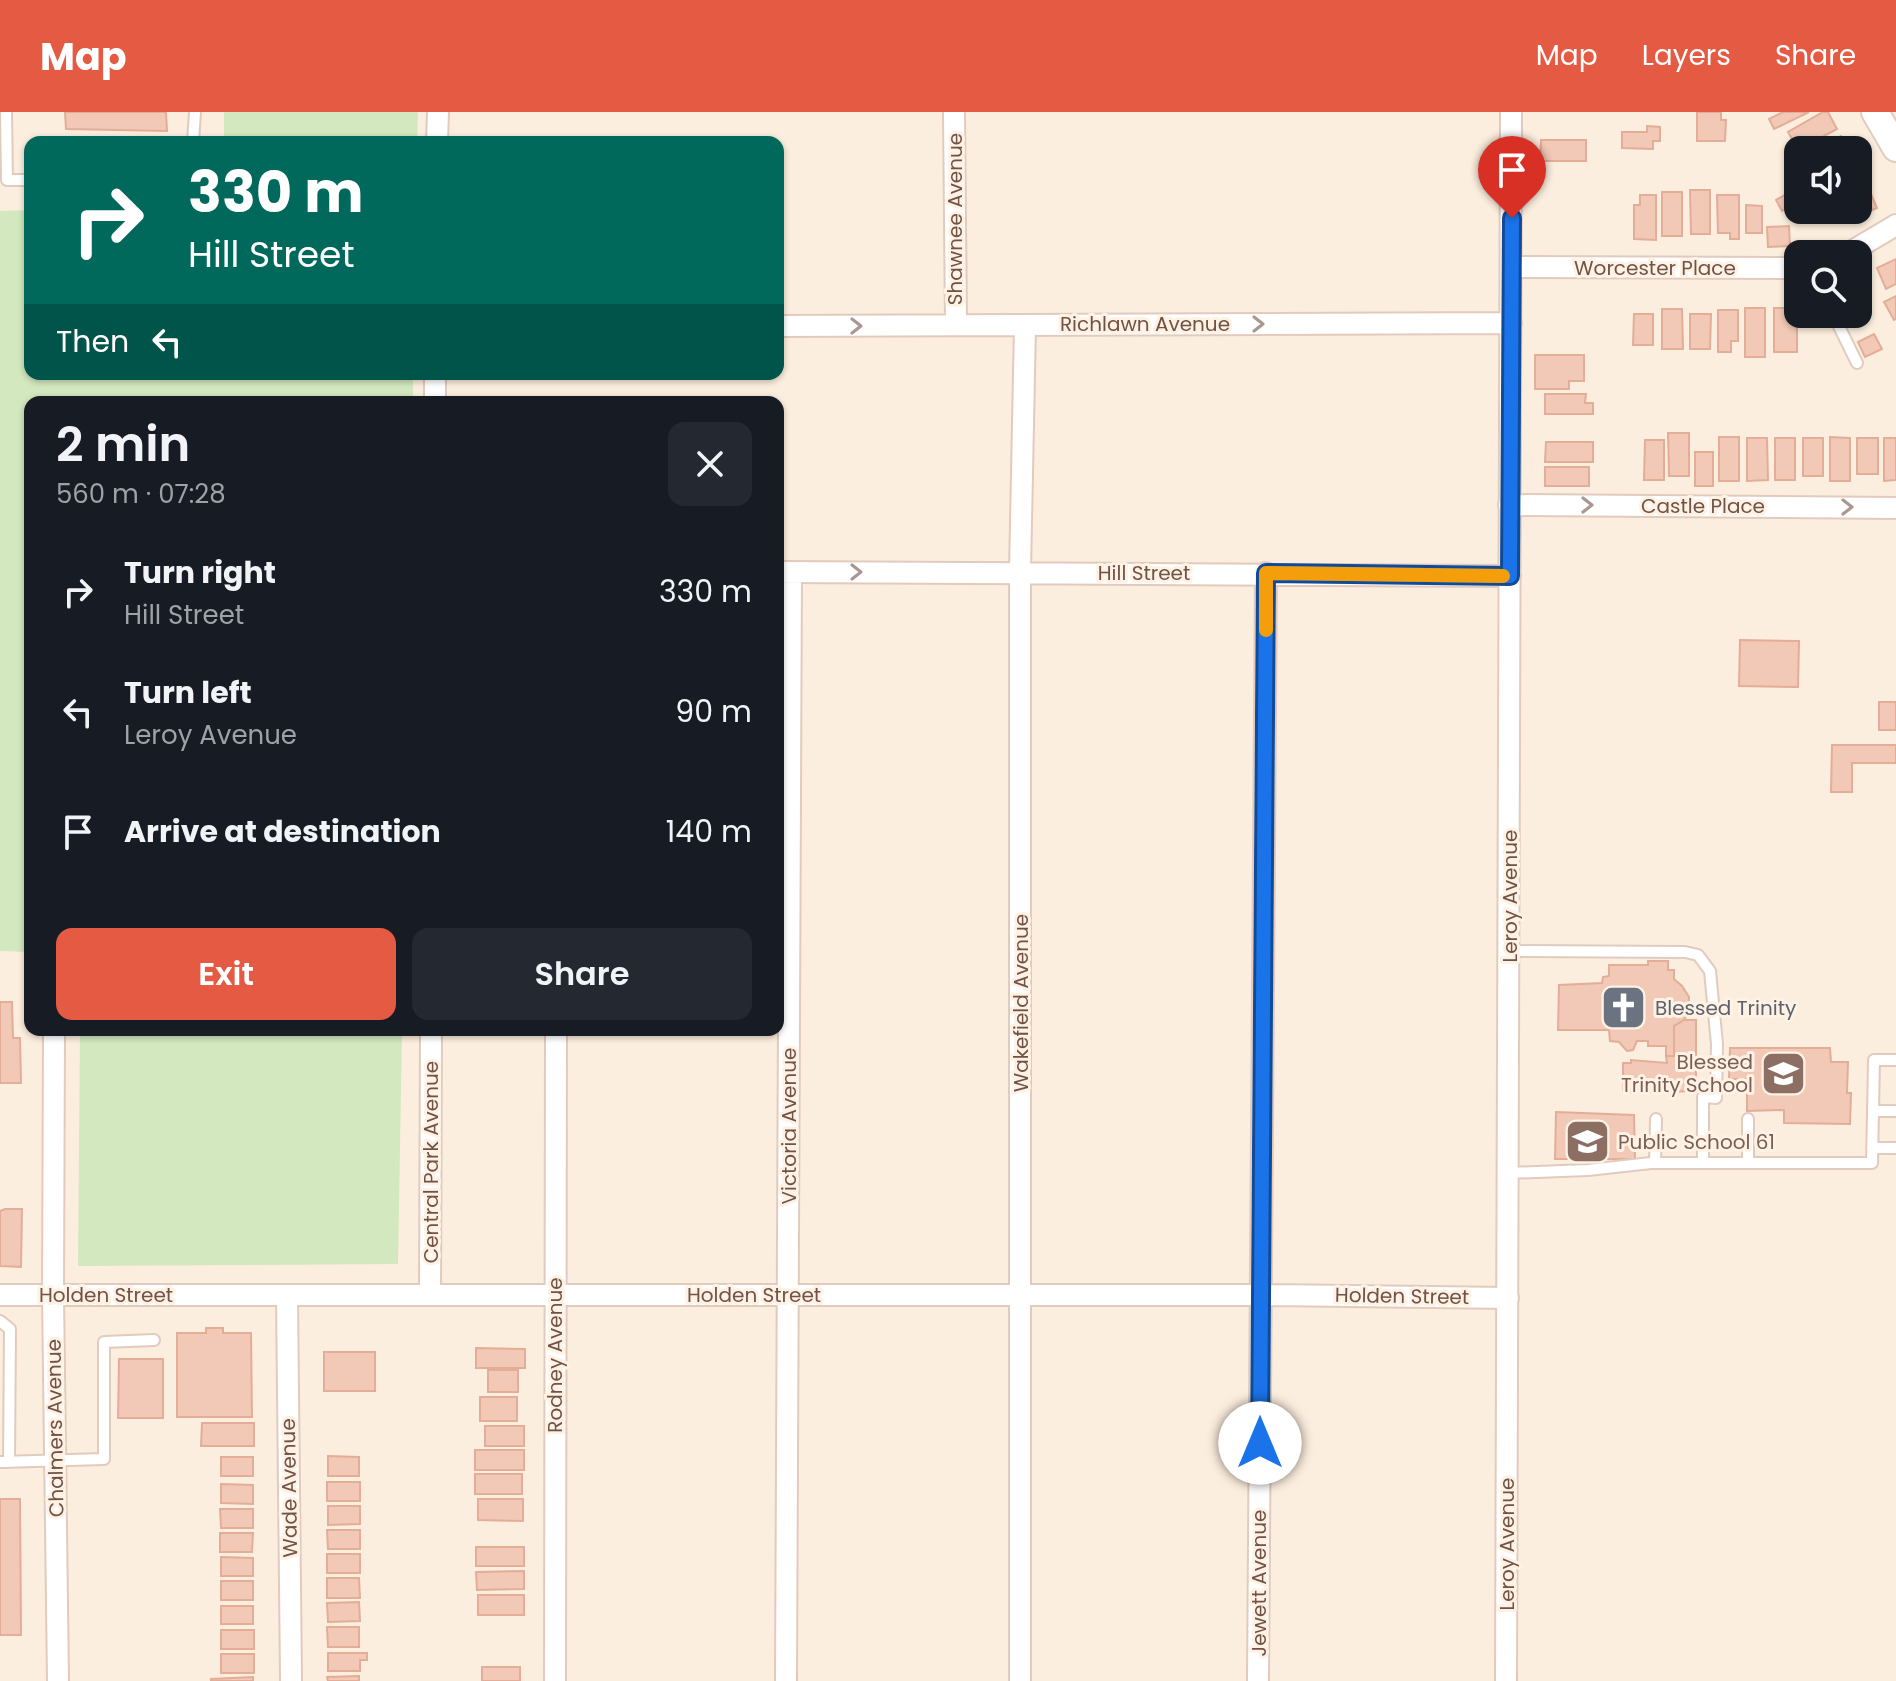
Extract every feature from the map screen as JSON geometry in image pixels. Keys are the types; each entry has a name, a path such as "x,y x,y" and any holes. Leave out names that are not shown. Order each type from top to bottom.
{"street":[{"path":"437,136 438,112"},
{"name":"Shawnee Avenue","path":"954,112 956,325"},
{"name":"Leroy Avenue","path":"1506,1681 1511,112"},
{"path":"1875,112 1896,148"},
{"path":"1871,240 1896,225"},
{"name":"Worcester Place","path":"1512,267 1784,268"},
{"name":"Richlawn Avenue","path":"784,326 1511,323"},
{"name":"Wakefield Avenue","path":"1020,1681 1020,572 1025,325"},
{"name":"Castle Place","path":"1509,505 1896,508"},
{"name":"Hill Street","path":"784,572 1510,576"},
{"name":"Victoria Avenue","path":"784,572 788,1295 786,1681"},
{"name":"Jewett Avenue","path":"1258,1681 1266,573"},
{"name":"Chalmers Avenue","path":"54,1036 53,1295 58,1681"},
{"name":"Central Park Avenue","path":"430,1295 431,1036"},
{"name":"Rodney Avenue","path":"555,1681 556,1036"},
{"name":"Holden Street","path":"0,1295 1261,1295 1508,1298"},
{"name":"Wade Avenue","path":"287,1295 291,1681"}],"lane":[{"path":"6,112 7,180 24,180"},
{"path":"193,136 195,112"},
{"path":"1840,328 1857,363"},
{"path":"1510,951 1685,952 1698,955 1710,971 1717,1044 1716,1098 1703,1097 1703,1162"},
{"path":"1509,1173 1588,1170 1655,1163 1872,1163 1874,1060 1896,1060"},
{"path":"1873,1111 1896,1111"},
{"path":"1655,1163 1656,1119"},
{"path":"1748,1119 1748,1163"},
{"path":"1872,1148 1896,1148"},
{"path":"0,1321 10,1329 4,1462 104,1459 104,1342 154,1340"}],"green space":[{"path":"224,112 418,112 417,136 224,136"},
{"path":"24,210 24,380 413,380 413,396 24,396 24,952 0,951 0,211"},
{"path":"80,1036 402,1036 398,1264 78,1266"}],"building":[{"path":"65,112 166,112 167,131 66,129"},
{"path":"1697,112 1721,112 1721,120 1726,120 1725,141 1697,141"},
{"path":"1783,112 1809,112 1774,129 1769,119"},
{"path":"1823,112 1828,112 1837,129 1824,136 1790,136 1788,132"},
{"path":"1647,126 1660,127 1660,141 1653,141 1653,149 1622,148 1622,132 1647,132"},
{"path":"1541,140 1586,140 1586,161 1540,161"},
{"path":"1690,190 1710,190 1710,234 1691,234"},
{"path":"1662,192 1682,192 1682,236 1662,236"},
{"path":"1640,195 1656,195 1656,240 1634,239 1634,205 1640,205"},
{"path":"1717,195 1739,195 1739,239 1730,239 1730,233 1718,233"},
{"path":"1784,196 1784,210 1782,211 1776,200"},
{"path":"1746,205 1762,206 1762,233 1746,233"},
{"path":"1789,226 1790,240 1784,240 1784,246 1768,247 1767,227"},
{"path":"1896,259 1896,284 1886,289 1877,268"},
{"path":"1896,296 1896,319 1894,320 1884,302"},
{"path":"1745,308 1765,308 1765,357 1745,357"},
{"path":"1774,308 1784,308 1784,328 1797,328 1797,352 1774,352"},
{"path":"1662,309 1682,309 1683,349 1662,349"},
{"path":"1718,310 1738,310 1738,341 1731,341 1731,352 1718,352"},
{"path":"1634,314 1653,314 1653,345 1633,345"},
{"path":"1690,314 1711,314 1710,349 1690,349"},
{"path":"1874,334 1882,349 1865,357 1858,342"},
{"path":"1535,355 1584,355 1584,381 1569,381 1569,389 1535,389"},
{"path":"1545,394 1586,394 1585,403 1593,403 1593,414 1545,414"},
{"path":"1668,433 1689,433 1689,476 1669,476"},
{"path":"1719,437 1739,437 1739,481 1719,481"},
{"path":"1830,437 1850,438 1850,481 1830,481"},
{"path":"1747,438 1767,438 1768,480 1747,481"},
{"path":"1775,438 1795,438 1795,480 1775,480"},
{"path":"1803,438 1823,438 1823,476 1803,476"},
{"path":"1857,438 1878,438 1878,474 1857,474"},
{"path":"1884,438 1896,438 1896,480 1884,481"},
{"path":"1645,440 1664,440 1664,480 1644,480"},
{"path":"1546,442 1593,442 1593,462 1545,462"},
{"path":"1695,452 1713,452 1713,486 1695,486"},
{"path":"1545,467 1589,467 1589,486 1545,486"},
{"path":"1740,640 1799,641 1798,687 1739,686"},
{"path":"1879,702 1896,702 1896,730 1879,730"},
{"path":"1832,745 1896,745 1896,763 1852,763 1852,792 1831,792"},
{"name":"Blessed Trinity","path":"1648,961 1668,961 1668,970 1674,970 1674,979 1689,997 1688,1013 1684,1020 1674,1026 1674,1056 1666,1056 1666,1046 1648,1046 1648,1041 1637,1041 1633,1050 1627,1051 1619,1042 1610,1041 1609,1030 1558,1030 1559,985 1602,983 1603,977 1609,976 1609,965 1648,965"},
{"path":"0,1002 12,1002 13,1038 20,1038 21,1083 0,1083"},
{"path":"1684,1020 1696,1020 1696,1091 1631,1093 1631,1089 1623,1090 1623,1063 1631,1063 1631,1060 1667,1063 1666,1056 1674,1056 1674,1026"},
{"path":"1730,1048 1830,1048 1831,1062 1848,1062 1850,1124 1784,1123 1784,1110 1747,1111 1747,1079 1729,1079"},
{"path":"1556,1112 1634,1115 1635,1159 1555,1159"},
{"path":"22,1209 21,1267 0,1266 0,1211"},
{"path":"206,1328 223,1328 223,1333 251,1333 252,1417 177,1417 177,1333 206,1333"},
{"path":"476,1348 525,1349 525,1368 476,1368"},
{"path":"324,1352 375,1352 375,1391 324,1391"},
{"path":"119,1359 163,1359 163,1418 118,1418"},
{"path":"488,1370 518,1370 518,1392 488,1392"},
{"path":"480,1397 517,1397 517,1421 480,1421"},
{"path":"202,1423 254,1423 254,1446 201,1446"},
{"path":"485,1426 524,1426 524,1446 485,1446"},
{"path":"475,1450 524,1450 524,1470 475,1470"},
{"path":"328,1456 359,1457 359,1476 328,1476"},
{"path":"221,1457 253,1457 253,1476 221,1476"},
{"path":"475,1474 522,1474 522,1494 475,1494"},
{"path":"327,1482 360,1482 360,1501 327,1501"},
{"path":"221,1484 253,1485 253,1504 221,1503"},
{"path":"0,1499 20,1499 21,1635 0,1635"},
{"path":"478,1499 523,1499 523,1521 478,1520"},
{"path":"328,1506 360,1506 360,1524 328,1525"},
{"path":"220,1509 253,1509 253,1528 221,1528"},
{"path":"327,1530 360,1530 360,1549 328,1549"},
{"path":"220,1533 253,1533 252,1552 220,1552"},
{"path":"476,1547 524,1547 524,1566 476,1566"},
{"path":"327,1554 360,1554 360,1573 327,1573"},
{"path":"221,1557 253,1558 253,1576 221,1576"},
{"path":"524,1571 524,1589 477,1590 476,1572"},
{"path":"327,1578 359,1578 360,1598 327,1598"},
{"path":"221,1581 253,1581 253,1600 221,1600"},
{"path":"478,1595 524,1595 524,1615 478,1615"},
{"path":"359,1602 360,1621 328,1622 327,1603"},
{"path":"221,1606 253,1606 253,1624 221,1624"},
{"path":"327,1627 359,1627 359,1647 328,1647"},
{"path":"221,1630 254,1630 254,1649 221,1649"},
{"path":"328,1653 367,1653 367,1660 360,1660 360,1671 328,1671"},
{"path":"221,1654 254,1654 254,1673 221,1673"},
{"path":"482,1667 520,1667 520,1681 482,1681"},
{"path":"359,1676 359,1681 328,1681 327,1677"},
{"path":"253,1677 253,1681 211,1681 211,1679"}],"slow traffic":[{"path":"1266,630 1266,573 1503,576"}],"place":[{"name":"Blessed Trinity","path":"1624,1008"},
{"name":"Blessed Trinity School","path":"1784,1073"},
{"name":"Public School 61","path":"1587,1142"}],"route":[{"path":"1260,1443 1266,573 1510,576 1512,218"}]}
